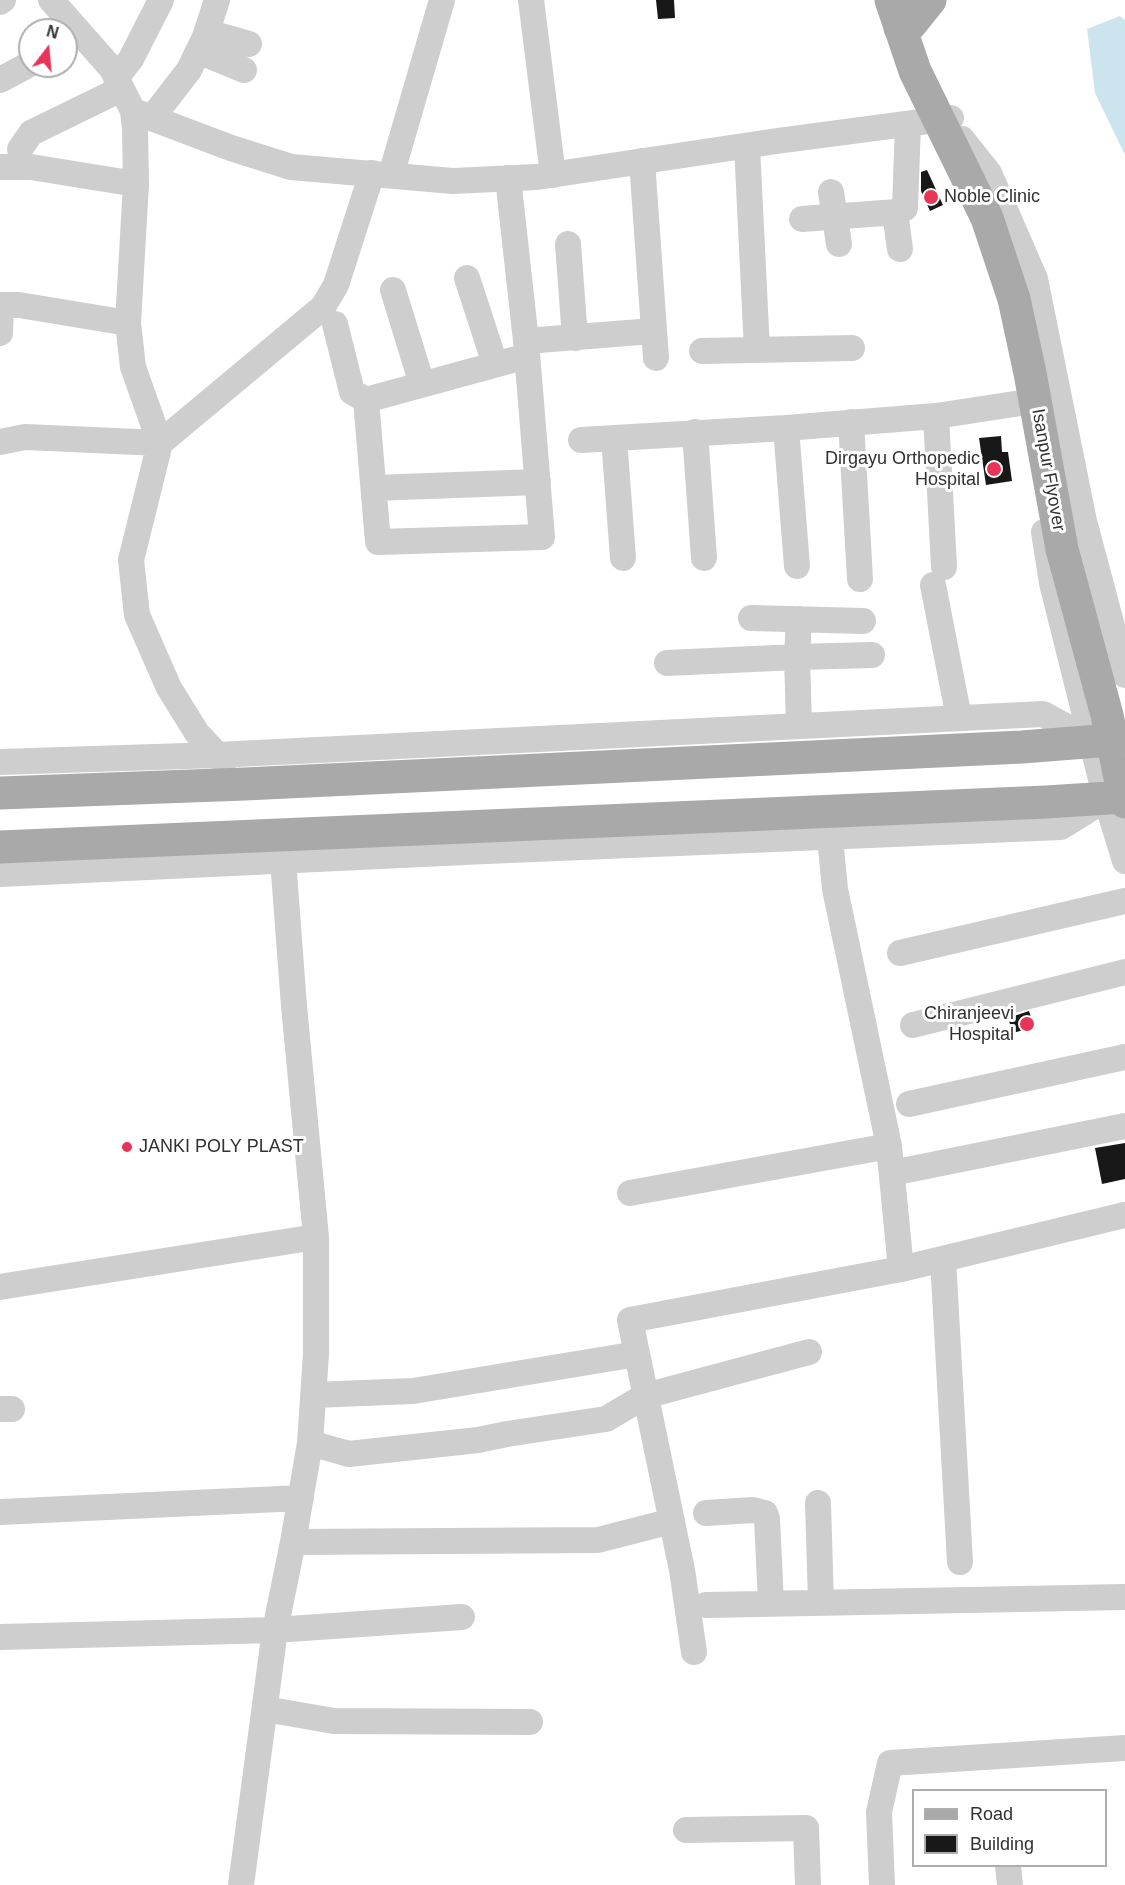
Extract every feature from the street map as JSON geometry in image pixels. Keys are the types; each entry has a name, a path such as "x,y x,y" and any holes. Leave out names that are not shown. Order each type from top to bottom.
{"main road":[{"path":"930,0 900,13 926,67 958,145"},
{"name":"Isanpur Flyover","path":"958,145 1000,221 1024,296 1041,371 1073,546 1125,749"},
{"name":"Isanpur Flyover","path":"958,145 987,218 1014,299 1062,549 1107,715 1119,812"},
{"path":"0,793 96,774 245,784 436,759 1022,747 1088,726 1125,738"},
{"path":"0,846 282,848 1119,812"}],"street":[{"path":"160,0 131,59 136,184 128,323 134,367 160,443 131,560 137,615 169,688 197,733 245,784"},
{"path":"20,149 31,133 131,99 189,70 217,0"},
{"path":"0,442 25,437 160,443 323,307 336,285 382,174 442,0"},
{"path":"531,0 553,175"},
{"path":"202,41 249,44"},
{"path":"202,41 244,70"},
{"path":"78,42 111,69 131,99 231,148 291,167 453,181 553,175 908,124 958,145 990,174 1035,279 1084,520 1125,675"},
{"path":"0,80 18,70"},
{"path":"802,219 833,204 895,212 902,210 906,205 908,124"},
{"path":"958,145 957,185 997,290 1021,403 1052,583 1088,726 1119,812 1125,861"},
{"path":"747,146 757,350"},
{"path":"642,161 656,358"},
{"path":"0,167 31,167 136,184"},
{"path":"366,399 378,542 542,537 508,178"},
{"path":"833,204 839,244"},
{"path":"895,212 900,249"},
{"path":"568,244 575,338"},
{"path":"467,278 495,364"},
{"path":"393,290 422,384"},
{"path":"0,333 1,305 19,305 128,323"},
{"path":"335,324 352,392 366,399 495,364 526,349 575,338 653,331"},
{"path":"702,351 852,348"},
{"path":"581,440 786,428 936,416 1021,403"},
{"path":"936,416 938,576 959,718"},
{"path":"851,422 860,579"},
{"path":"786,428 797,566"},
{"path":"695,432 704,558"},
{"path":"614,438 623,558"},
{"path":"374,489 538,482"},
{"path":"751,618 863,621"},
{"path":"799,618 797,657 799,725"},
{"path":"667,663 872,656"},
{"path":"0,762 96,774 217,755 436,759 799,725 1043,714 1088,726 1125,709"},
{"path":"0,874 282,848 486,851 1061,827 1119,812"},
{"path":"830,838 835,889 889,1146 901,1269"},
{"path":"241,1885 275,1630 310,1443 316,1354 316,1237 294,1006 282,848"},
{"path":"900,953 1125,901"},
{"path":"913,1025 1125,972"},
{"path":"909,1104 1125,1057"},
{"path":"892,1173 1125,1126"},
{"path":"630,1193 889,1146"},
{"path":"694,1652 682,1570 630,1320 901,1269 1125,1215"},
{"path":"0,1287 316,1237"},
{"path":"943,1259 960,1562"},
{"path":"310,1443 349,1454 478,1440 606,1419 645,1396 809,1352"},
{"path":"314,1395 413,1391 637,1354"},
{"path":"0,1512 301,1498"},
{"path":"818,1503 821,1603"},
{"path":"706,1513 753,1510 765,1513 771,1603"},
{"path":"293,1542 598,1540 672,1521"},
{"path":"706,1605 1125,1597"},
{"path":"0,1637 275,1630 462,1617"},
{"path":"265,1709 334,1721 530,1722"},
{"path":"882,1885 879,1812 890,1762 1125,1748"},
{"path":"686,1830 806,1828 808,1885"},
{"path":"1008,1867 1010,1885"}],"water":[{"path":"1120,16 1125,20 1125,155 1095,93 1087,29"}],"building":[{"path":"656,0 674,0 675,18 658,19"},
{"path":"927,170 943,205 930,211 921,191 921,172"},
{"path":"1001,436 1002,452 1008,452 1012,481 986,485 979,438"},
{"path":"1029,1011 1034,1027 1013,1033 1008,1018"},
{"path":"1125,1143 1125,1179 1102,1184 1095,1148"}],"place":[{"name":"Noble Clinic","path":"931,197"},
{"name":"Dirgayu Orthopedic Hospital","path":"994,469"},
{"name":"Chiranjeevi Hospital","path":"1027,1024"},
{"name":"JANKI POLY PLAST","path":"127,1147"}]}
